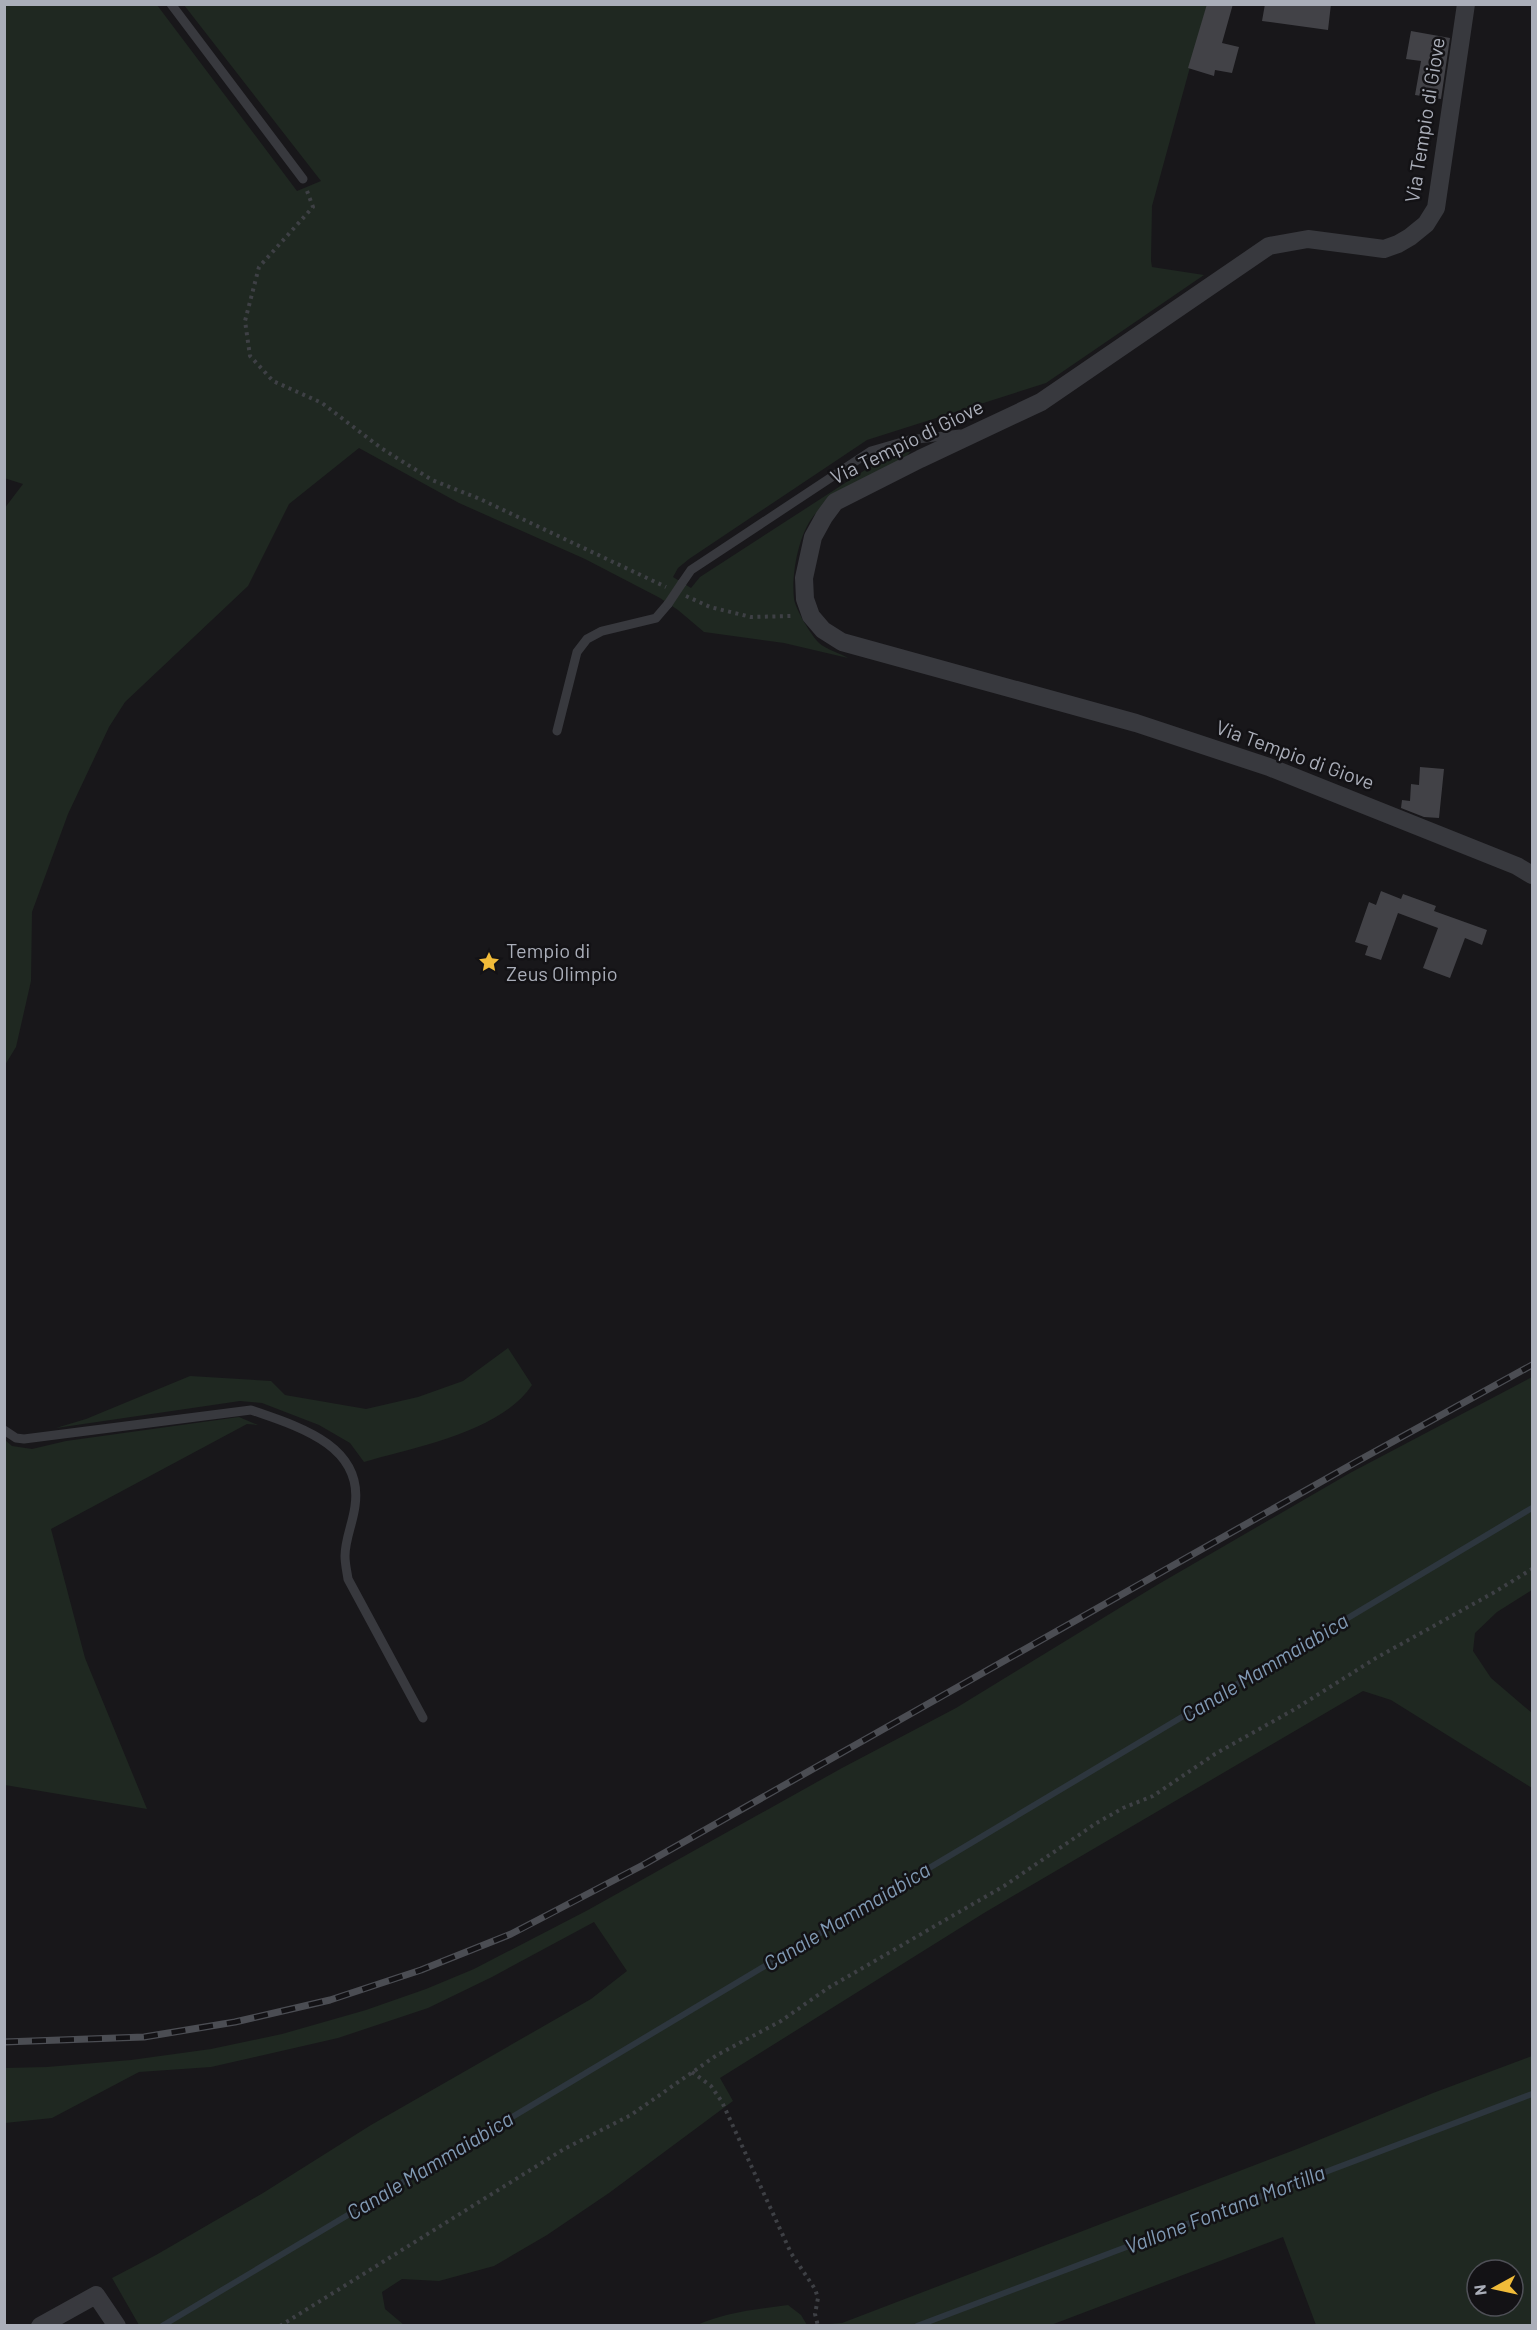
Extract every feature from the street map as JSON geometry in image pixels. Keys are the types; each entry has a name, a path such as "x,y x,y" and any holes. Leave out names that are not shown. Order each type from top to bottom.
{"street":[{"name":"Via Tempio di Giove","path":"1466,4 1436,208 1426,224 1398,244 1384,249 1308,239 1269,246 1041,402 835,502 824,516 813,537 804,578 805,599 811,616 823,630 842,642 1136,723 1269,767 1517,866 1533,875"},
{"path":"40,2325 96,2295 114,2321"}],"lane":[{"path":"171,4 303,179"},
{"path":"557,731 578,652 587,639 602,631 656,618 681,588 691,570 871,451 909,440 978,432"},
{"path":"4,1430 16,1438 24,1439 251,1410 281,1420 332,1445 347,1464 357,1487 345,1556 348,1579 423,1718"}],"path":[{"path":"303,179 313,207 259,267 245,321 249,356 273,381 322,403 381,448 432,480 480,499 670,588"},
{"path":"681,588 710,607 751,617 811,616"},
{"path":"280,2325 564,2149 631,2115 717,2055 781,2021 828,1988 1004,1886 1095,1824 1123,1808 1152,1796 1215,1754 1295,1709 1376,1658 1533,1569"},
{"path":"692,2072 711,2086 722,2102 791,2253 815,2289 818,2298 815,2314 818,2325"}],"shaded area":[{"path":"5,5 157,5 297,191 321,181 184,5 1207,5 1152,206 1151,261 1152,267 1204,275 1046,383 867,440 689,559 678,568 673,577 691,588 700,577 879,461 911,451 904,459 826,504 811,520 801,541 795,565 793,589 795,604 819,643 848,658 784,643 704,632 660,598 585,559 459,503 359,448 289,504 248,586 125,702 109,727 68,814 32,912 31,981 16,1047 5,1065 4,509 23,484 4,478"},
{"path":"508,1348 532,1385 518,1401 500,1415 456,1436 364,1462 350,1443 319,1425 262,1403 240,1401 56,1428 86,1419 190,1376 271,1381 285,1395 366,1409 418,1397 463,1381"},
{"path":"1532,1377 1532,1590 1497,1612 1475,1633 1473,1651 1491,1678 1532,1713 1532,1788 1391,1700 1363,1691 984,1913 720,2078 733,2101 609,2193 547,2235 494,2266 439,2281 402,2279 382,2292 385,2309 404,2325 139,2325 112,2278 263,2193 371,2125 591,1999 627,1971 594,1922 492,1977 428,2008 338,2038 211,2067 139,2072 52,2118 5,2123 5,2068 131,2060 211,2049 282,2034 366,2010 474,1969 588,1910 842,1768 956,1708 1157,1585 1350,1473"},
{"path":"239,1417 258,1425 247,1424 51,1529 85,1658 147,1809 5,1785 5,1440 12,1446 32,1449 66,1441"},
{"path":"1532,2056 1532,2325 1316,2325 1283,2237 1051,2325 816,2325 842,2323 1297,2149 1433,2093"},
{"path":"788,2305 801,2315 807,2325 697,2325 730,2314"}],"building":[{"path":"1207,4 1233,4 1222,43 1239,47 1232,73 1215,70 1214,76 1188,68"},
{"path":"1265,4 1331,4 1328,30 1262,21"},
{"path":"1411,31 1450,38 1441,99 1415,95 1421,61 1406,59"},
{"path":"1420,767 1444,769 1439,818 1424,817 1401,808 1402,800 1410,801 1411,784 1419,785"},
{"path":"1381,891 1401,899 1403,894 1436,906 1434,911 1487,930 1482,945 1465,938 1450,978 1423,968 1438,928 1398,913 1381,960 1365,955 1368,946 1355,942 1369,902 1376,905"}],"waterway":[{"name":"Canale Mammaiabica","path":"162,2326 1532,1508"},
{"name":"Vallone Fontana Mortilla","path":"917,2326 1532,2094"}],"railway":[{"path":"4,2042 144,2037 235,2022 330,2000 421,1970 511,1934 643,1865 1532,1365"}],"place":[{"name":"Tempio di Zeus Olimpio","path":"489,962"}]}
